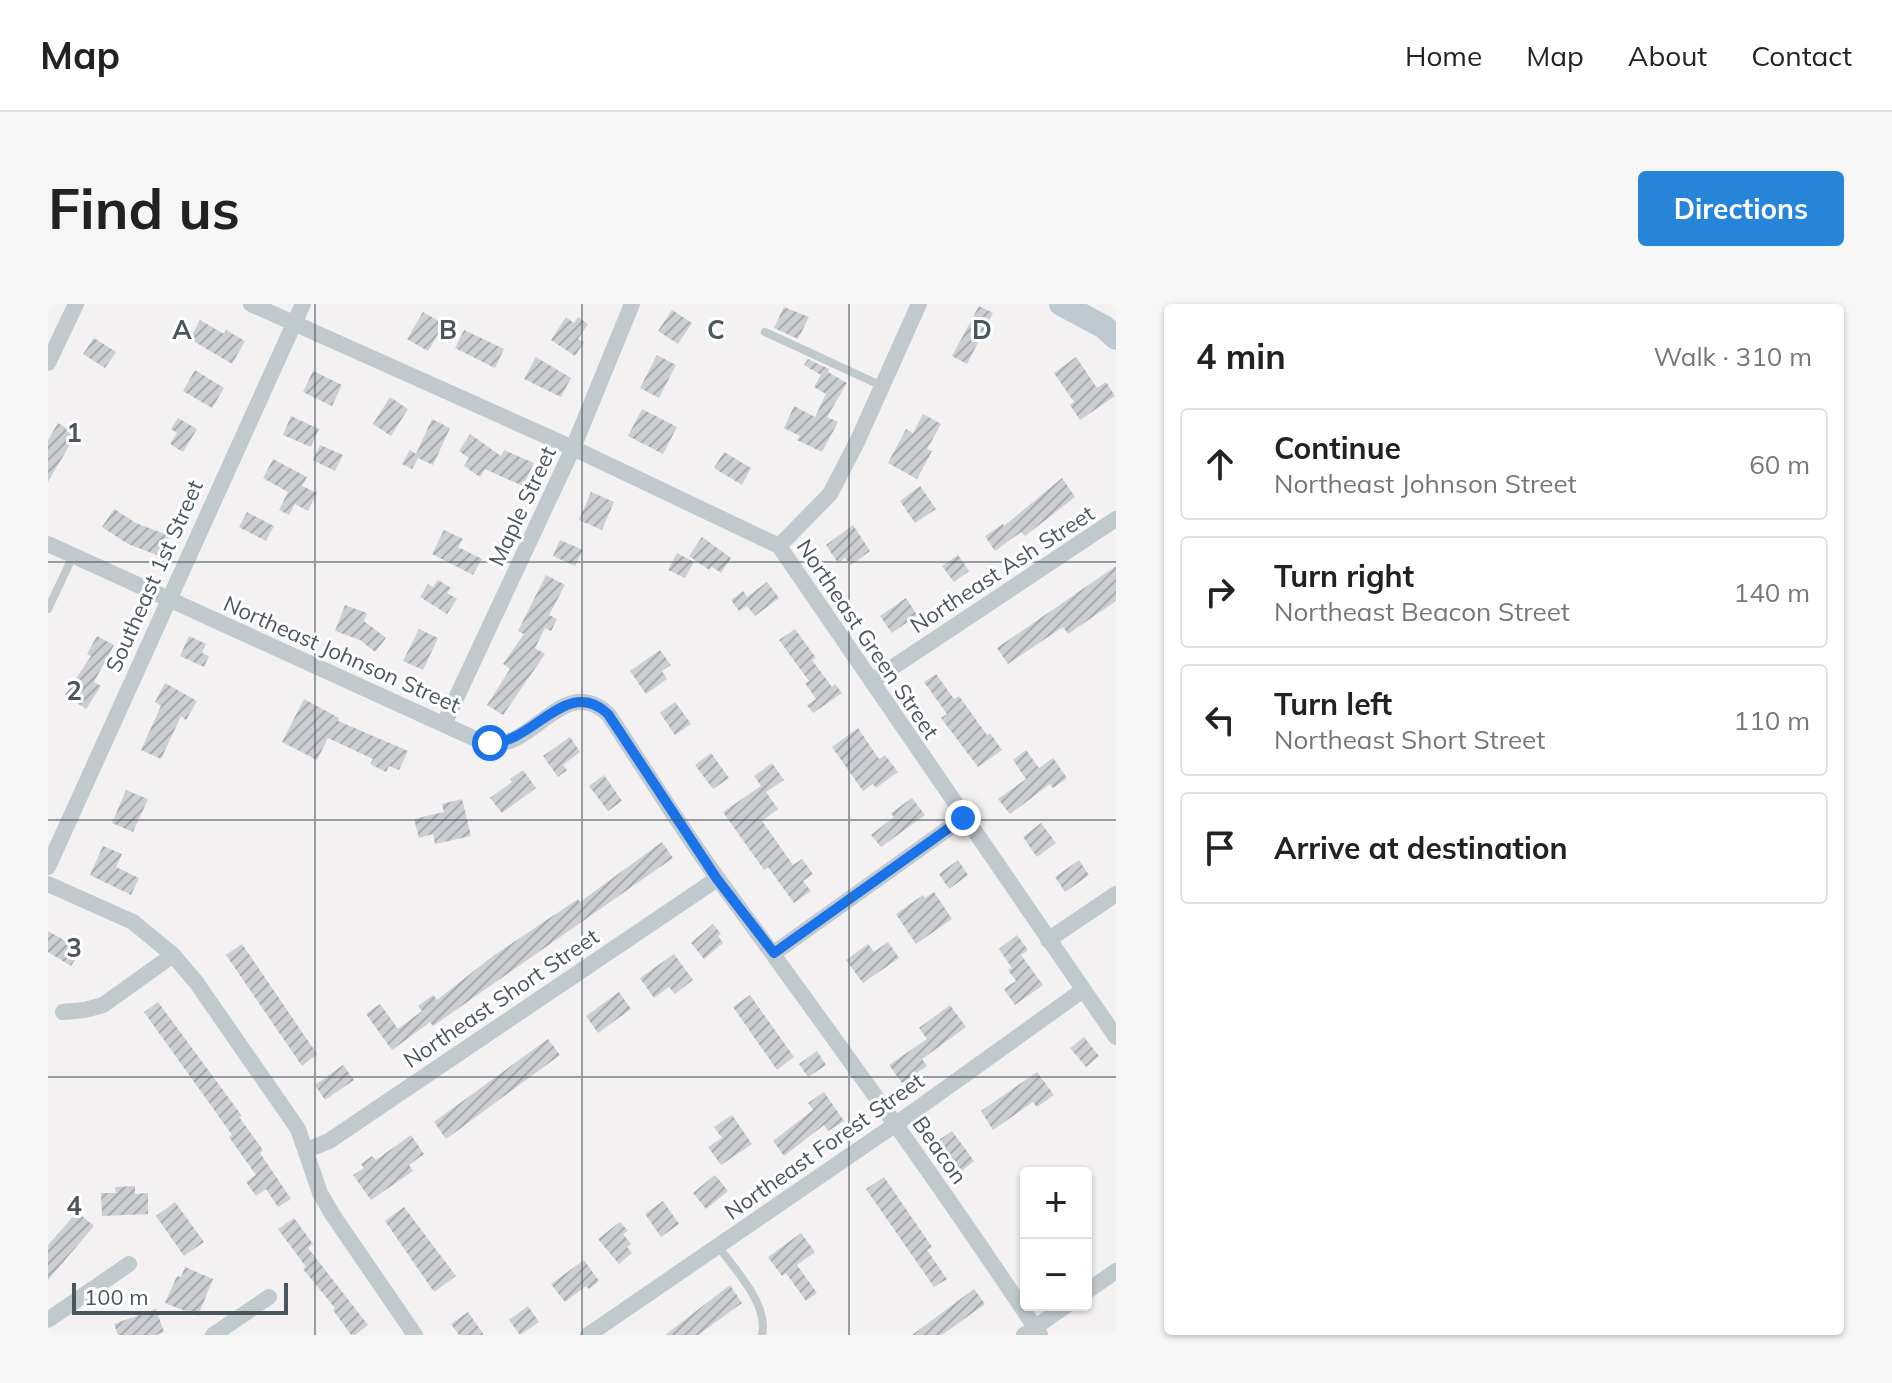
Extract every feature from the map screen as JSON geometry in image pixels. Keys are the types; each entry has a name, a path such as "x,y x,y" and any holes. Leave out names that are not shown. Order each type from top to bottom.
{"main road":[{"path":"1061,304 1104,327 1116,338"}],"street":[{"path":"48,363 76,304"},
{"name":"Northeast Green Street","path":"251,304 573,448 779,546 1116,1037"},
{"name":"Southeast 1st Street","path":"48,867 303,304"},
{"name":"Maple Street","path":"444,724 573,448 632,304"},
{"path":"779,546 830,494 919,304"},
{"name":"Northeast Ash Street","path":"872,681 1116,519"},
{"name":"Northeast Johnson Street","path":"48,544 471,737 499,744 520,735 569,704 585,700"},
{"name":"Beacon","path":"585,700 599,705 608,714 717,879 896,1124 1033,1332"},
{"path":"774,953 963,818"},
{"name":"Northeast Short Street","path":"307,1150 329,1141 717,879"},
{"path":"48,884 133,922 173,955 196,982 298,1129 320,1193 415,1335"},
{"path":"1048,940 1116,894"},
{"path":"63,1012 103,1005 173,955"},
{"name":"Northeast Forest Street","path":"588,1335 896,1124 1083,990"},
{"path":"48,1320 129,1264"},
{"path":"1092,1288 1116,1271"},
{"path":"213,1335 269,1297"},
{"path":"1033,1332 1059,1311"}],"lane":[{"path":"765,332 882,386"},
{"path":"48,609 73,556"},
{"path":"718,1246 759,1307 764,1324 762,1335"}],"building":[{"path":"979,306 993,313 967,364 952,356"},
{"path":"784,307 809,317 798,339 774,328"},
{"path":"672,310 692,323 678,344 658,331"},
{"path":"423,312 444,324 428,351 407,339"},
{"path":"566,317 574,323 578,317 588,324 578,339 584,342 575,356 551,340"},
{"path":"200,320 224,334 226,330 245,341 232,364 190,339"},
{"path":"464,330 504,349 495,368 455,348"},
{"path":"94,338 116,352 105,368 83,354"},
{"path":"657,355 676,365 659,398 640,388"},
{"path":"536,357 571,378 561,397 524,379"},
{"path":"1076,357 1097,388 1106,382 1115,396 1080,420 1070,405 1074,402 1054,373"},
{"path":"808,359 829,369 828,372 847,383 827,417 838,422 822,452 797,440 800,436 784,428 794,406 815,417 826,394 814,387 821,375 804,365"},
{"path":"195,370 224,388 212,408 183,391"},
{"path":"313,371 342,385 332,406 303,392"},
{"path":"390,397 408,409 391,436 373,424"},
{"path":"642,409 677,427 663,454 628,436"},
{"path":"923,414 941,424 927,449 932,451 917,479 888,463 906,429 913,433"},
{"path":"291,416 319,429 311,447 283,435"},
{"path":"178,418 197,429 183,452 170,444 177,433 171,429"},
{"path":"432,419 450,428 433,465 418,458 412,469 402,464 410,450 416,454"},
{"path":"58,423 76,434 48,482 48,440"},
{"path":"470,434 501,456 504,450 534,463 523,486 485,469 480,477 464,466 469,458 459,451"},
{"path":"320,445 343,455 335,471 313,460"},
{"path":"724,452 751,468 742,485 714,468"},
{"path":"273,459 307,477 302,486 317,493 308,511 295,504 289,515 279,510 288,492 263,478"},
{"path":"1062,478 1075,497 1025,536 1021,532 995,551 985,536 1004,526"},
{"path":"920,486 936,509 915,523 900,501"},
{"path":"591,492 614,502 602,530 579,520"},
{"path":"114,509 136,523 170,536 162,557 128,544 102,527"},
{"path":"247,512 274,526 266,541 239,527"},
{"path":"853,525 870,551 851,565 845,558 838,563 826,545"},
{"path":"444,530 463,539 458,547 482,559 473,575 432,554"},
{"path":"702,537 731,558 721,573 712,567 709,570 689,556"},
{"path":"560,540 583,550 575,566 553,556"},
{"path":"677,553 694,562 685,578 668,570"},
{"path":"958,555 969,571 954,582 942,566"},
{"path":"1116,566 1116,601 1068,634 1063,627 1008,664 997,648"},
{"path":"546,575 565,585 549,615 557,619 551,631 545,628 535,648 545,654 503,715 487,705 510,669 503,664 524,634 518,631"},
{"path":"438,580 451,588 447,593 457,599 447,614 420,597 428,584 433,587"},
{"path":"767,582 779,598 755,616 747,606 739,611 731,600 743,591 747,597"},
{"path":"906,598 917,615 892,633 880,616"},
{"path":"345,605 367,613 364,621 386,638 375,652 360,640 335,631"},
{"path":"419,629 438,638 423,670 403,661"},
{"path":"795,629 816,658 812,660 832,687 835,684 842,693 813,713 807,705 816,699 805,683 809,681 779,640"},
{"path":"97,636 114,645 94,682 101,686 86,709 65,695 91,656 87,654"},
{"path":"189,636 206,644 202,653 209,656 204,667 180,656"},
{"path":"660,650 671,665 662,671 667,679 646,694 630,671"},
{"path":"936,674 954,699 959,696 1002,750 978,767 941,718 947,714 924,682"},
{"path":"165,683 197,701 186,720 181,716 161,759 141,750 161,706 155,702"},
{"path":"304,699 339,718 338,721 408,751 399,770 389,766 386,772 370,764 373,759 328,738 317,760 282,742"},
{"path":"675,702 691,724 675,735 660,713"},
{"path":"858,728 879,759 885,755 898,772 876,788 873,784 863,791 832,747"},
{"path":"570,737 580,752 563,765 567,770 558,777 543,756"},
{"path":"1026,750 1039,768 1053,758 1067,778 1053,788 1050,784 1010,814 998,799 1026,779 1013,760"},
{"path":"711,753 729,778 713,789 695,765"},
{"path":"772,763 784,780 766,792 778,809 762,821 793,865 802,859 813,874 803,881 811,891 794,903 768,867 764,870 723,812 761,786 754,776"},
{"path":"523,770 536,788 502,813 490,798"},
{"path":"604,775 622,801 608,811 589,786"},
{"path":"126,790 148,799 133,832 112,823"},
{"path":"912,798 925,815 881,847 871,835 894,817 891,813"},
{"path":"462,799 471,836 435,844 433,834 419,838 414,819 444,812 442,804"},
{"path":"1041,823 1056,843 1037,857 1023,837"},
{"path":"662,842 673,858 433,1026 430,1022 392,1050 366,1014 380,1004 398,1029 422,1011 418,1006 433,995 437,1000 493,956 578,899 580,902"},
{"path":"103,846 122,854 116,867 139,878 131,895 90,875"},
{"path":"958,860 968,875 949,889 939,874"},
{"path":"1079,860 1089,875 1065,892 1055,877"},
{"path":"934,892 952,919 916,944 896,914 923,895 925,898"},
{"path":"713,924 721,934 718,936 723,943 704,959 691,943"},
{"path":"48,931 81,950 71,966 48,952"},
{"path":"1017,935 1028,950 1021,955 1043,985 1015,1005 1004,989 1016,981 1008,970 1012,968 999,949"},
{"path":"888,942 899,958 863,983 846,960 868,944 874,952"},
{"path":"242,944 317,1054 302,1066 226,955"},
{"path":"674,954 693,980 675,994 669,987 654,998 640,978"},
{"path":"619,992 631,1009 598,1033 586,1016"},
{"path":"750,995 794,1057 777,1070 733,1007"},
{"path":"158,1002 242,1116 239,1117 263,1150 260,1153 291,1199 278,1207 266,1189 256,1196 246,1182 256,1175 229,1137 232,1135 144,1012"},
{"path":"950,1005 966,1027 922,1059 927,1066 902,1083 889,1065 927,1039 919,1028"},
{"path":"1084,1037 1099,1056 1086,1067 1070,1048"},
{"path":"548,1039 560,1055 446,1139 434,1122"},
{"path":"817,1051 826,1065 808,1077 799,1064"},
{"path":"343,1065 354,1080 325,1100 315,1085"},
{"path":"1037,1072 1054,1095 1037,1107 1033,1102 993,1130 981,1111"},
{"path":"824,1092 844,1121 828,1131 824,1125 784,1156 773,1141 813,1110 808,1103"},
{"path":"732,1115 752,1144 721,1165 708,1147 722,1138 714,1127"},
{"path":"952,1131 974,1161 959,1173 936,1142"},
{"path":"411,1135 424,1154 409,1165 413,1171 371,1200 353,1175 364,1168 361,1164 372,1156 376,1160"},
{"path":"715,1175 728,1191 706,1209 693,1193"},
{"path":"884,1177 932,1247 927,1250 947,1279 934,1287 866,1189"},
{"path":"135,1186 135,1194 148,1193 148,1214 102,1216 101,1193 116,1193 115,1187"},
{"path":"663,1201 679,1224 661,1237 645,1214"},
{"path":"175,1202 204,1242 184,1256 156,1216"},
{"path":"404,1207 456,1276 434,1292 385,1221"},
{"path":"77,1212 94,1226 48,1280 48,1245"},
{"path":"294,1218 313,1244 308,1248 368,1325 355,1335 351,1335 333,1310 335,1308 303,1269 306,1267 278,1229"},
{"path":"620,1222 628,1231 623,1234 631,1244 627,1247 632,1253 619,1264 598,1239"},
{"path":"801,1233 815,1252 797,1265 817,1293 806,1301 786,1273 782,1276 768,1257"},
{"path":"584,1260 599,1281 589,1289 586,1286 565,1302 551,1284"},
{"path":"185,1267 213,1279 198,1316 165,1303 177,1276 181,1277"},
{"path":"730,1285 742,1303 698,1335 665,1335"},
{"path":"974,1289 985,1304 942,1335 912,1335"},
{"path":"528,1306 539,1322 520,1335 509,1320"},
{"path":"156,1309 164,1332 156,1335 118,1335 114,1324"},
{"path":"468,1312 484,1335 459,1335 451,1324"}],"route":[{"path":"490,743 499,744 520,735 556,710 577,701 585,700 599,705 717,879 774,953 963,818"}]}
